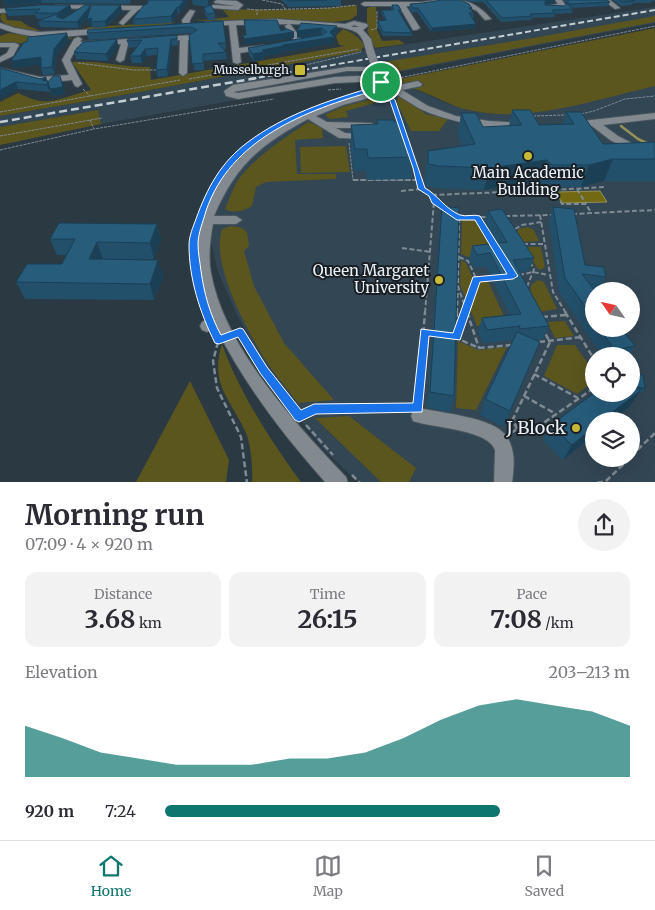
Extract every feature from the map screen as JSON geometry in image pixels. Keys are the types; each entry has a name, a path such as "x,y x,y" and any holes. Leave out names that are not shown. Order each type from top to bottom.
{"street":[{"path":"22,9 26,0"},
{"path":"363,5 452,0"},
{"path":"459,0 479,10 487,19"},
{"path":"547,7 563,6 558,0"},
{"path":"606,0 617,8"},
{"path":"402,4 416,28"},
{"path":"50,7 145,8"},
{"path":"0,11 32,8"},
{"path":"72,16 84,8"},
{"path":"123,27 136,8"},
{"path":"193,13 182,25 258,21 346,26 349,29 359,26 367,39 368,51 384,83 428,110 447,117 485,125 531,123 531,137"},
{"path":"232,22 236,62"},
{"path":"0,25 8,29 41,34 110,30"},
{"path":"288,26 299,41"},
{"path":"0,32 8,29"},
{"path":"0,70 40,80 76,80 66,60 76,45 80,33"},
{"path":"76,45 188,38 183,71"},
{"path":"120,60 126,42"},
{"path":"0,45 18,44 10,54 0,60"},
{"path":"235,51 274,46"},
{"path":"369,69 346,69 237,87 230,89 228,93 238,96 335,80 418,84"},
{"path":"339,482 274,407 228,337 213,323 212,303 204,274 203,246 207,220 223,173 268,138 308,115 384,83"},
{"path":"564,125 595,123 653,113"},
{"path":"308,115 326,125"},
{"path":"595,123 614,138 655,159"},
{"path":"207,220 236,220"},
{"path":"415,411 490,432 501,441 505,454 504,482"}],"path":[{"path":"262,0 282,4"},
{"path":"282,0 284,9"},
{"path":"377,4 377,28"},
{"path":"258,21 257,10 363,5"},
{"path":"359,26 381,28"},
{"path":"402,127 384,83 655,26"},
{"path":"297,68 368,51"},
{"path":"68,64 87,63 134,70 183,71"},
{"path":"321,91 348,88"},
{"path":"578,114 600,110 616,102 655,96"},
{"path":"0,150 94,129 276,99"},
{"path":"531,123 569,115"},
{"path":"0,136 102,118"},
{"path":"90,120 94,129"},
{"path":"348,140 353,180 419,180"},
{"path":"410,151 421,189"},
{"path":"401,191 421,189 432,195 605,187"},
{"path":"577,189 591,213"},
{"path":"554,190 562,204 586,204"},
{"path":"299,417 314,409 415,411 431,252 434,201 432,195"},
{"path":"434,201 447,209"},
{"path":"566,214 655,210"},
{"path":"453,214 459,218"},
{"path":"504,216 557,214"},
{"path":"540,215 548,275 553,292 587,347"},
{"path":"478,217 498,251"},
{"path":"451,218 496,217"},
{"path":"456,337 459,218"},
{"path":"513,234 515,228 522,225 541,222"},
{"path":"518,244 544,244"},
{"path":"402,248 431,252"},
{"path":"456,337 476,280 468,261 458,256"},
{"path":"524,294 534,269 529,261"},
{"path":"513,276 533,272 548,275"},
{"path":"476,280 495,278"},
{"path":"458,286 479,348"},
{"path":"537,318 567,315"},
{"path":"541,326 550,342"},
{"path":"247,482 241,438 217,388 213,362 219,340 240,332 264,370 299,417 336,457"},
{"path":"448,336 456,337 479,348 514,345"},
{"path":"532,343 582,337"},
{"path":"517,429 513,419 550,342"},
{"path":"534,374 579,398"},
{"path":"501,441 517,429 539,426 585,394"},
{"path":"524,396 556,414"},
{"path":"640,448 655,433"},
{"path":"597,482 606,481 621,467"},
{"path":"348,471 360,482"}],"shaded area":[{"path":"357,5 357,15 350,20 333,22 272,19 194,21 229,17 222,9 273,10"},
{"path":"376,5 377,30 382,41 399,40 405,44 375,48 367,30 369,27 367,8"},
{"path":"655,7 655,23 383,75 377,63 372,64 374,74 371,81 337,82 101,124 98,110 0,127 0,116 362,51"},
{"path":"5,13 7,20 21,21 41,31 69,32 37,32 20,30 7,25 0,17 1,14"},
{"path":"655,16 655,22 383,74 377,63 533,38"},
{"path":"176,22 157,26 72,32 90,27"},
{"path":"655,28 655,86 586,103 538,112 492,114 462,108 412,88 424,85 421,82 390,88 387,84 394,80"},
{"path":"343,29 361,41 365,47 362,48 362,51 0,116 0,102 18,93 35,100 46,101 91,90 72,62 150,67 151,80 345,46 339,45 336,36"},
{"path":"9,33 40,37 69,37 73,39 0,45 0,36"},
{"name":"Queen Margaret University","path":"655,85 655,482 358,482 326,452 280,395 237,315 217,269 210,236 217,202 234,177 260,149 308,119 341,104 412,88 446,103 469,110 493,114"},
{"path":"398,96 420,108 425,114 448,119 439,131 411,131 397,103"},
{"path":"379,97 385,100 346,111 348,117 330,119 325,115 342,107"},
{"path":"98,110 101,124 0,145 0,127"},
{"path":"308,122 322,127 323,138 295,140 297,174 336,174 336,179 266,182 256,187 252,206 239,211 225,209 236,183 245,171 271,148"},
{"path":"346,146 350,172 301,173 300,147"},
{"path":"600,191 607,202 562,203 556,192"},
{"path":"475,219 494,252 468,257 461,254 462,220"},
{"path":"230,226 240,227 247,232 249,246 244,251 254,286 284,343 334,400 298,403 264,358 230,292 225,274 220,243 222,229"},
{"path":"528,227 534,230 539,241 521,242 517,235 518,229"},
{"path":"525,247 541,247 545,267 540,270 537,268"},
{"path":"461,260 466,263 474,280 466,299 460,285"},
{"path":"538,280 544,282 557,309 539,312 530,296 531,285"},
{"path":"488,281 507,323 477,326 470,309 479,282"},
{"path":"565,321 574,336 555,338 547,322"},
{"path":"458,341 478,350 507,347 476,410 456,408"},
{"path":"222,344 237,380 257,416 301,482 252,482 248,438 223,391 220,381 218,370"},
{"path":"557,345 575,345 585,359 585,388 577,394 544,376"},
{"path":"190,381 229,460 226,482 136,482"},
{"path":"349,416 416,468 409,482 381,482 315,418"}],"building":[{"path":"148,0 184,0 171,16 133,19 143,6 148,3"},
{"path":"287,0 327,0 288,1"},
{"path":"461,0 469,4 472,8 469,8 474,13 469,13 476,24 432,28 418,8 413,8 410,4"},
{"path":"486,0 547,0 545,5 564,6 567,4 573,9 552,10 555,13 530,14 532,16 502,18"},
{"path":"568,0 607,0 610,2 568,4"},
{"path":"620,0 632,0 634,1 622,2"},
{"path":"70,5 57,13 35,13 40,9 5,10 6,8"},
{"path":"85,5 91,5 77,22 38,21 57,14 57,17 63,19"},
{"path":"91,5 121,5 105,21 91,22 92,18 87,19"},
{"path":"211,5 215,13 207,14 204,8"},
{"path":"392,5 398,5 401,10 398,10 412,33 383,32 378,21 386,20 382,10 394,10"},
{"path":"244,20 277,20 281,31 287,29 294,32 244,39 243,35 246,35"},
{"path":"223,21 226,43 218,43 226,52 203,54 203,63 192,64 189,35 197,30 191,27 87,33 88,30"},
{"path":"301,23 337,26 330,32 334,37 282,45 253,54 248,48 321,35 327,32 321,28 297,31"},
{"path":"67,33 54,49 52,67 41,68 41,57 11,61 24,42 27,42 28,37"},
{"path":"177,35 177,39 171,39 167,69 156,70 158,48 145,49 140,56 130,56 142,40 127,41 128,39"},
{"path":"117,39 106,54 74,52 83,42"},
{"path":"0,68 40,79 46,77 42,80 48,81 47,85 16,82 0,90"},
{"path":"53,76 60,76 63,87 50,89 48,82"},
{"path":"512,110 530,110 539,125 574,124 566,112 581,112 603,144 655,142 655,159 613,159 589,165 552,165 547,160 489,168 428,164 428,151 475,144 461,113 476,113 483,127 522,125"},
{"path":"377,120 404,122 413,157 368,158 367,149 355,149 351,125 378,124"},
{"path":"442,206 459,208 454,396 430,392"},
{"path":"553,207 574,209 585,265 604,267 606,277 582,274 588,282 585,282 585,306 565,278"},
{"path":"502,209 534,258 513,260 549,326 519,329 520,326 487,330 482,318 521,314 490,253 477,255 472,246 507,242 488,211"},
{"path":"59,223 157,224 150,243 97,242 89,259 158,260 150,284 16,282 27,264 62,264 75,239 50,239"},
{"path":"517,332 540,342 510,411 485,399"},
{"path":"606,338 629,338 635,346 612,347"},
{"path":"640,374 643,375 645,389 640,388"},
{"path":"585,400 585,402 626,402 613,412 585,412 585,434 572,445 551,425"}],"waterway":[{"path":"621,126 638,139 655,147"}],"railway":[{"path":"250,79 655,10"},
{"path":"0,122 257,78"}],"place":[{"name":"Musselburgh","path":"300,70"},
{"name":"Main Academic Building","path":"528,156"},
{"name":"Queen Margaret University","path":"439,280"},
{"name":"J Block","path":"576,428"}],"route":[{"path":"381,82 382,92 392,100 416,168 421,189 432,195 434,201 459,218 478,217 513,276 476,280 456,337 425,332 418,408 314,409 299,417 264,370 240,332 219,340 210,324 199,291 195,265 193,244 196,228 209,192 222,172 250,143 297,115 372,89 375,87 374,83 381,82"}]}
